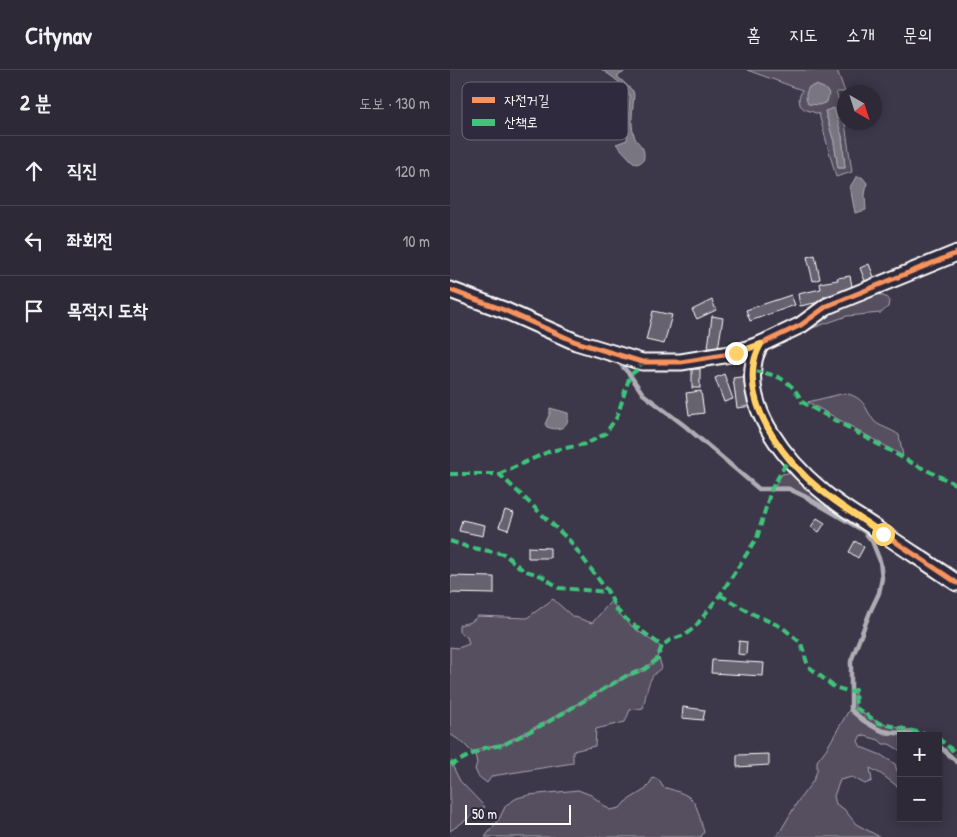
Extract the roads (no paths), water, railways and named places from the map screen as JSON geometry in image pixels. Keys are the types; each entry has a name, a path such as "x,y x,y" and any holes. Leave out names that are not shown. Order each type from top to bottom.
{"street":[{"path":"450,290 504,310 576,342 642,362 681,362 736,353 761,344 801,325 827,306 957,253"},
{"path":"761,344 754,360 753,371 756,395 766,425 789,458 822,492 957,583"}],"waterway":[{"path":"617,360 643,394 685,426 759,489 789,489 864,531 872,541 880,561 882,578 879,593 851,661 851,710 875,728 897,733"},
{"path":"942,749 957,762"}]}
